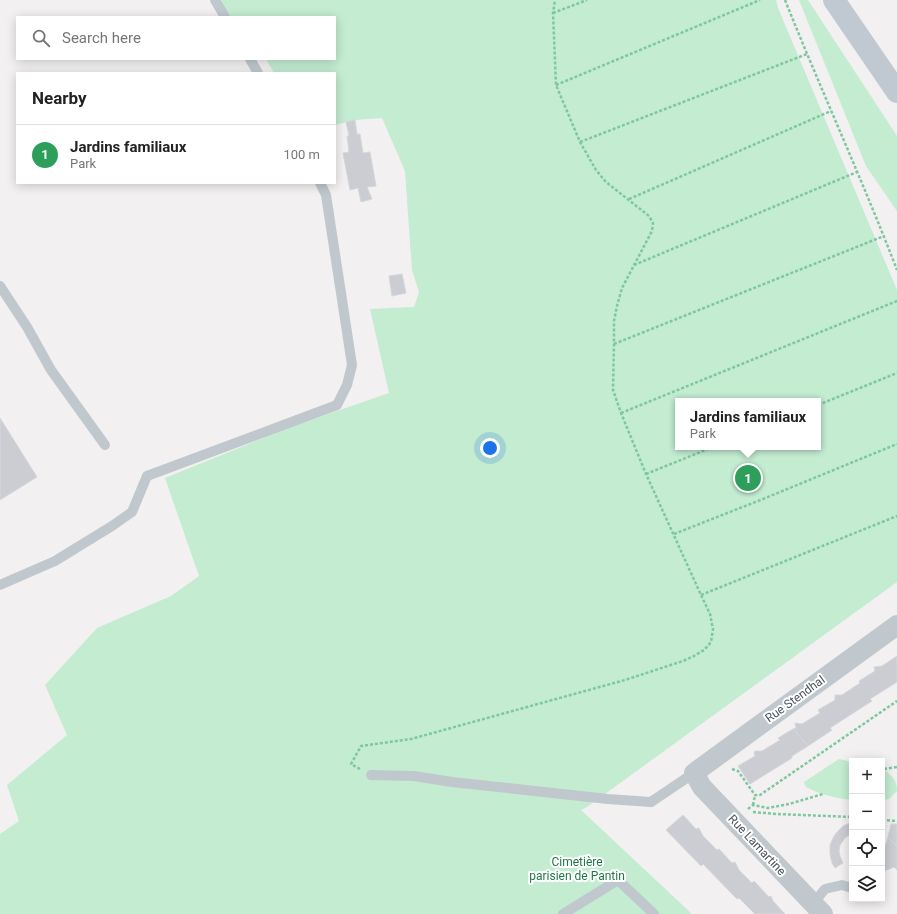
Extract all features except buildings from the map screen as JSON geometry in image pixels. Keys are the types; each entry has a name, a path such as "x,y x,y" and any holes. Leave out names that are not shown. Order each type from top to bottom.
{"main road":[{"path":"834,0 897,92"}],"street":[{"name":"Rue Stendhal","path":"694,773 897,625"},
{"name":"Rue Lamartine","path":"694,773 702,787 818,909"}],"lane":[{"path":"215,0 224,16"},
{"path":"251,60 257,72"},
{"path":"0,585 55,561 132,512 147,476 337,405 347,386 352,365 326,195 320,184"},
{"path":"0,286 52,370 105,445"},
{"path":"371,775 414,776 514,789 651,802 694,773"},
{"path":"564,914 618,880 654,914"},
{"path":"818,909 825,889 842,885 849,887"}],"path":[{"path":"371,775 350,764 361,746 410,739 625,680 683,661 704,650 711,642 713,629 710,614 646,474 613,390 614,321 617,306 622,288 652,231 653,223 649,216 629,198 606,182 596,170 580,142 556,85 553,14 555,0"},
{"path":"553,14 587,0"},
{"path":"556,85 760,0"},
{"path":"785,0 897,270"},
{"path":"580,142 807,54"},
{"path":"629,198 831,111"},
{"path":"634,265 857,172"},
{"path":"614,344 884,236"},
{"path":"621,413 897,301"},
{"path":"821,404 897,373"},
{"path":"674,534 897,444"},
{"path":"646,474 706,450"},
{"path":"701,595 897,516"},
{"path":"755,795 760,795 897,701"},
{"path":"885,769 897,767"},
{"path":"730,768 738,772 755,795 753,805 744,811 849,817"},
{"path":"753,805 768,808 789,804 823,794"},
{"path":"885,820 897,821"}],"green space":[{"name":"Cimetière parisien de Pantin","path":"221,0 776,0 778,8 897,290 897,582 581,810 692,914 0,914 0,834 19,821 7,785 67,735 45,685 97,628 171,596 199,576 165,478 288,428 389,393 370,309 414,307 419,292 412,270 405,171 382,118 355,120 336,125 336,72 273,72 267,60 336,60 336,16 228,16"},
{"path":"799,0 808,0 897,136 897,211 866,166"},
{"path":"839,759 849,761 849,800 828,796 817,792 806,787 804,782"},
{"path":"885,770 894,778 897,791 889,799 885,800"}],"place":[{"name":"Jardins familiaux","path":"748,478"}]}
